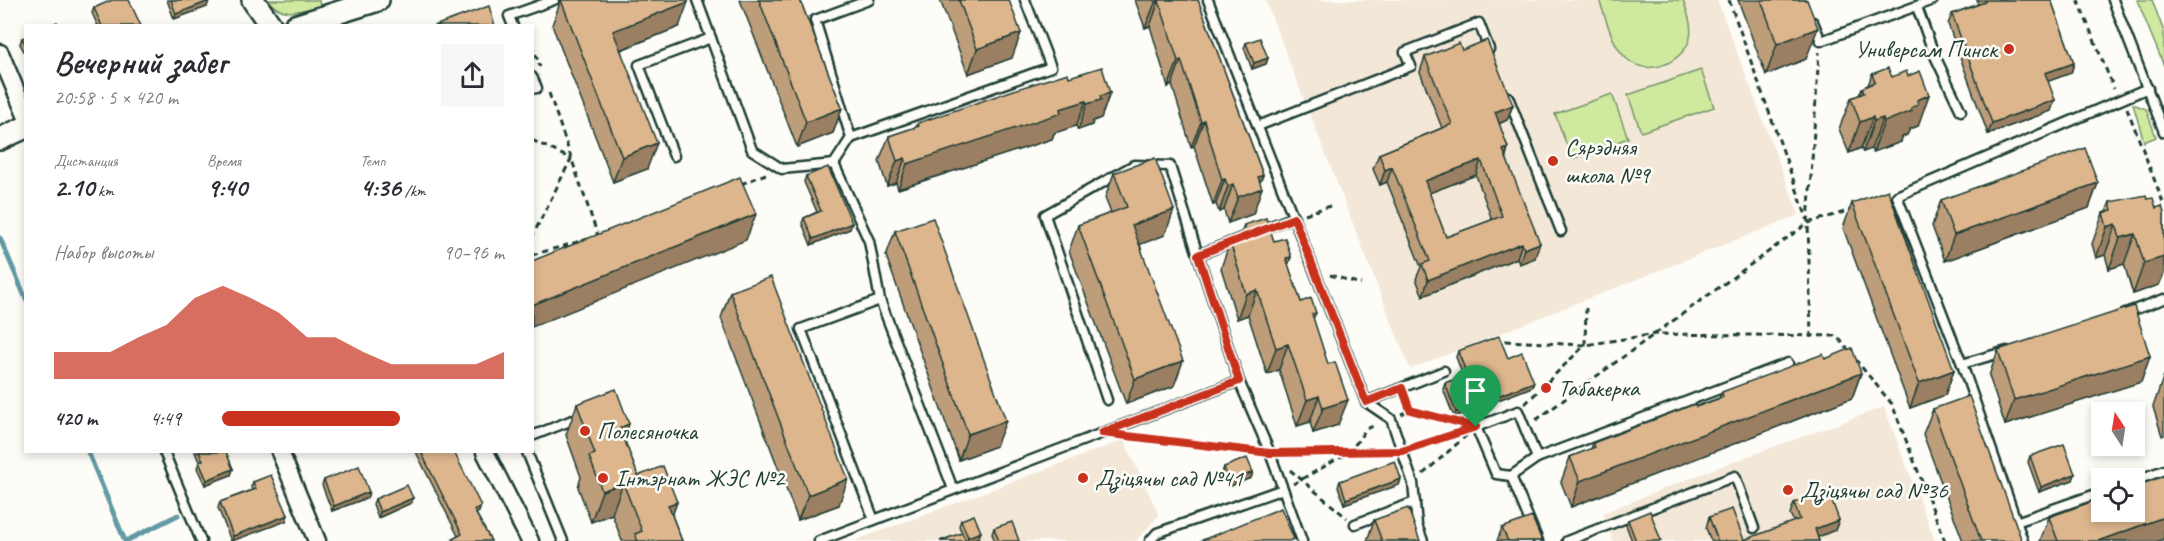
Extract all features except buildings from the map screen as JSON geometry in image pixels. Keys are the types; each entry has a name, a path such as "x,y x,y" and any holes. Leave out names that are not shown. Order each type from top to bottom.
{"street":[{"path":"253,0 270,24"},
{"path":"301,24 378,0"},
{"path":"0,53 24,110"},
{"path":"0,139 24,128"},
{"path":"280,453 317,541"},
{"path":"486,453 530,541"}],"lane":[{"path":"512,24 509,16 555,0"},
{"path":"697,0 752,150 782,169 834,164"},
{"path":"851,138 815,20 869,0"},
{"path":"834,164 851,138 1051,67 1025,0"},
{"path":"1208,0 1366,402 1390,419 1413,483 1417,525 1423,541"},
{"path":"1808,10 1821,41 1933,0"},
{"path":"2113,0 2164,132"},
{"path":"1917,7 1934,54 1961,111"},
{"path":"1258,126 1411,66 1405,52 1479,23 1492,56"},
{"path":"674,156 639,65 711,38"},
{"path":"2023,541 1962,364 1897,196 2148,88"},
{"path":"1505,89 1561,231"},
{"path":"834,164 869,241 880,300 953,489"},
{"path":"1107,400 1045,216 1134,165 1170,166 1239,381 1270,453 1302,541"},
{"path":"1198,255 1294,218"},
{"path":"2111,318 2164,299"},
{"path":"874,520 801,329 880,300"},
{"path":"1962,364 2016,348"},
{"path":"1537,458 1518,411 1476,427 1496,474 1511,476 1537,458 1788,363"},
{"path":"1366,402 1444,370"},
{"path":"819,541 1239,381"},
{"path":"534,435 590,413"},
{"path":"164,453 201,541"},
{"path":"526,453 562,541"},
{"path":"2145,477 2164,470"},
{"path":"1511,476 1538,541"},
{"path":"1567,541 1735,476 1754,528"},
{"path":"1150,541 1157,533 1283,489"},
{"path":"2016,522 2091,496"},
{"path":"1355,524 1415,502"}],"path":[{"path":"1729,0 1808,223"},
{"path":"2078,0 2110,86 2124,98 2164,205"},
{"path":"1811,338 1808,223 1821,41"},
{"path":"534,50 543,75"},
{"path":"547,86 598,236"},
{"path":"534,141 571,159"},
{"path":"534,233 571,159"},
{"path":"739,185 782,169"},
{"path":"1294,218 1330,206"},
{"path":"1525,428 1808,223 1859,208"},
{"path":"534,254 609,232"},
{"path":"1317,277 1326,274 1361,284"},
{"path":"1518,411 1585,345 1586,308"},
{"path":"1402,388 1410,410 1476,427"},
{"path":"1102,433 1270,453 1350,452 1402,451 1476,427"},
{"path":"1413,483 1476,427"},
{"path":"1283,489 1350,452 1366,429"},
{"path":"1270,453 1355,524"}],"shaded area":[{"name":"Сярэдняя школа №9","path":"1265,0 1717,0 1799,215 1410,369"},
{"name":"Дзіцячы сад №36","path":"1884,407 1935,541 1613,541 1603,513 1716,468"},
{"name":"Дзіцячы сад №41","path":"1124,440 1159,515 1136,541 854,541"}],"green space":[{"path":"268,0 319,0 320,6 292,12 273,6"},
{"path":"1599,0 1683,0 1690,25 1689,41 1685,49 1671,62 1662,65 1644,67 1635,64 1627,59 1617,46"},
{"path":"2137,0 2152,0 2164,32 2164,66"},
{"path":"1701,70 1714,107 1641,132 1628,95"},
{"path":"1612,94 1628,138 1572,159 1555,114"},
{"path":"2133,104 2146,109 2156,137 2144,142"}],"waterway":[{"path":"0,238 24,294"},
{"path":"88,453 125,541"},
{"path":"126,541 178,515"}],"place":[{"name":"Универсам Пинск","path":"2009,49"},
{"name":"Сярэдняя школа №9","path":"1553,161"},
{"name":"Табакерка","path":"1546,388"},
{"name":"Полесяночка","path":"585,431"},
{"name":"Інтэрнат ЖЭС №2","path":"603,478"},
{"name":"Дзіцячы сад №41","path":"1083,478"},
{"name":"Дзіцячы сад №36","path":"1788,490"}],"route":[{"path":"1294,218 1366,402 1402,388 1410,410 1476,427 1402,451 1270,453 1102,433 1239,381 1198,255 1294,218"}]}
